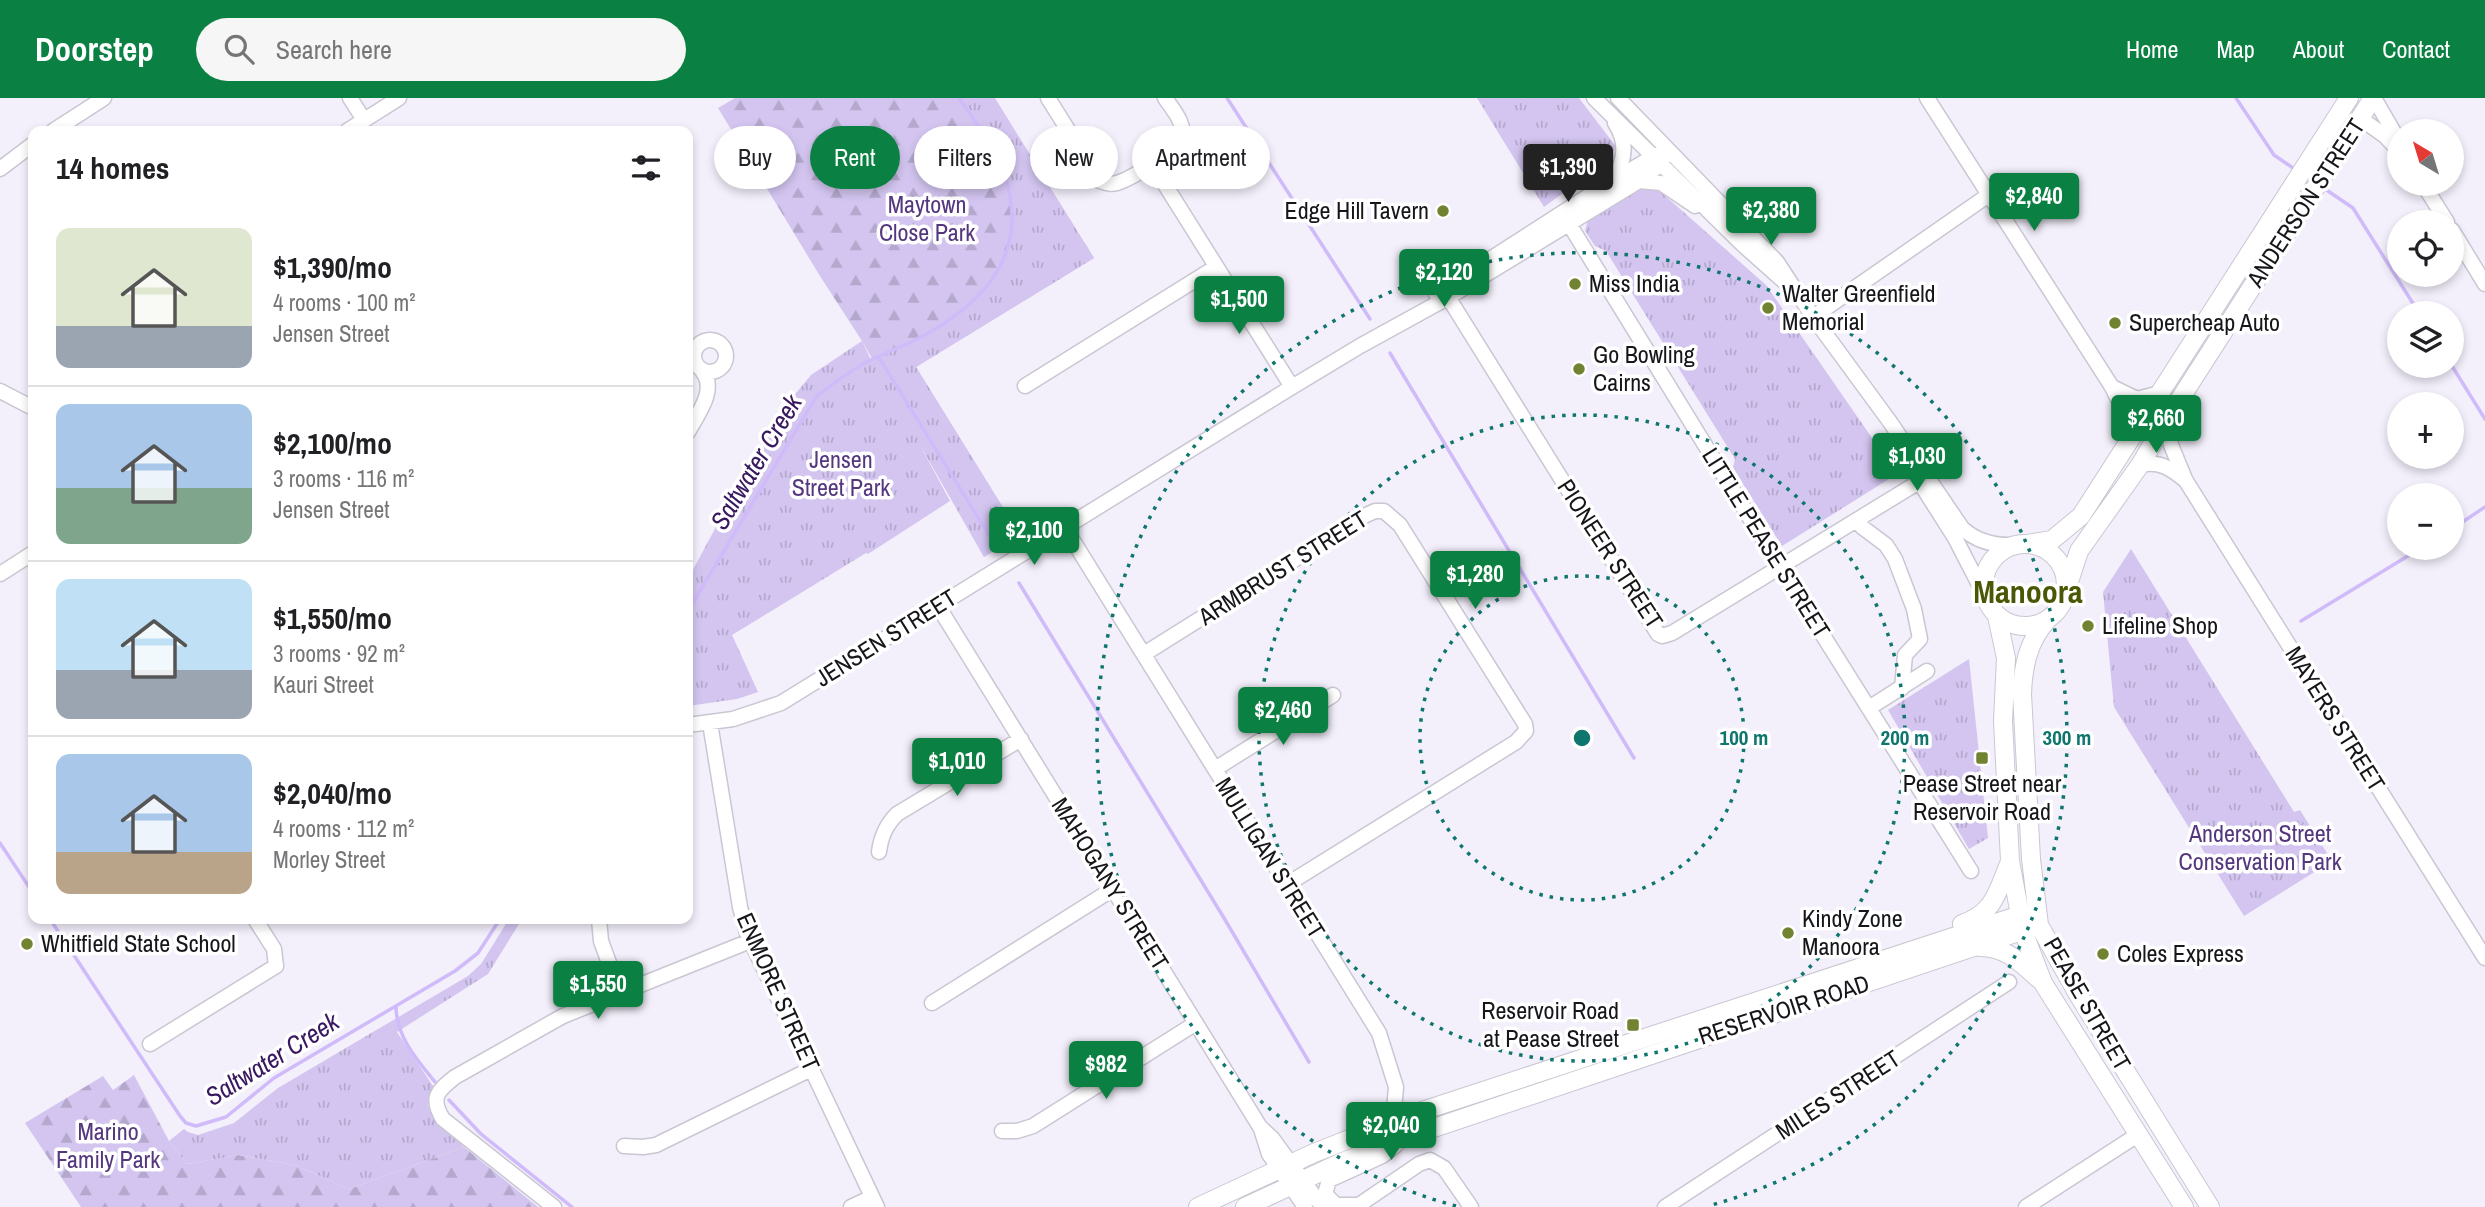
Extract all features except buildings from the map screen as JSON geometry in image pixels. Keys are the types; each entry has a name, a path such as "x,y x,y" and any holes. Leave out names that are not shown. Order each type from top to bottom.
{"main road":[{"path":"2350,98 2360,118"},
{"name":"ANDERSON STREET","path":"2021,545 2052,540 2076,522 2350,98"},
{"name":"ANDERSON STREET","path":"2065,594 2079,551 2140,465 2374,98"},
{"path":"2021,545 2046,550 2058,560 2066,579 2065,594 2059,608 2038,624 2022,626 2006,622 1997,616 1985,596 1984,576 1989,564 2003,550 2021,545"},
{"name":"PEASE STREET","path":"1997,616 2006,658 2004,721 2010,860 2043,983 2184,1207"},
{"name":"PEASE STREET","path":"2048,619 2035,636 2023,673 2031,859 2027,924 2073,986 2210,1207"},
{"path":"1872,964 1902,943 1980,916 1994,900 2010,860"},
{"name":"RESERVOIR ROAD","path":"1245,1207 1295,1183 1404,1138 1972,948 2027,924"},
{"name":"RESERVOIR ROAD","path":"1198,1207 1284,1166 1416,1112 1872,964 2027,924"},
{"path":"1972,948 1988,947 2007,953 2043,983"}],"street":[{"path":"61,126 104,98"},
{"path":"350,98 364,120"},
{"path":"355,126 399,98"},
{"path":"1048,98 1100,181 1118,183 1132,175"},
{"path":"1165,98 1181,126"},
{"path":"1594,98 1611,116 1622,134 1624,150 1621,166 1608,184"},
{"path":"1618,98 1661,157 1722,225 1798,294"},
{"path":"1927,98 2112,387 2125,413 2131,437"},
{"path":"2374,98 2387,120"},
{"path":"1611,116 1771,254 1856,377 1874,412 1923,480 1968,533 1992,544 2021,545"},
{"path":"2360,118 2387,138"},
{"path":"0,157 28,147"},
{"path":"0,169 28,147"},
{"name":"JENSEN STREET","path":"693,725 752,715 781,703 1360,346 1388,324 1446,293 1566,219 1639,181 1661,157"},
{"name":"JENSEN STREET","path":"1566,219 1608,184 1661,157"},
{"path":"1639,181 1655,181 1667,186 1722,225"},
{"path":"1168,189 1292,387"},
{"path":"1813,317 1990,194"},
{"name":"LITTLE PEASE STREET","path":"1566,219 1971,871"},
{"path":"2464,250 2485,284"},
{"path":"1025,386 1216,267"},
{"name":"PIONEER STREET","path":"1446,293 1658,634 1662,636 1672,633 1923,480"},
{"path":"693,422 724,364 726,354 717,342 705,341 698,345 694,355 696,365 708,378 708,393"},
{"path":"702,371 713,372 724,364"},
{"path":"2112,387 2137,399 2160,394"},
{"path":"0,391 28,405"},
{"name":"MAYERS STREET","path":"2166,421 2171,445 2186,481 2485,958"},
{"name":"MAYERS STREET","path":"2140,465 2168,467 2186,481"},
{"path":"1923,480 1985,596"},
{"name":"ARMBRUST STREET","path":"1144,654 1364,516 1384,510 1400,525 1525,724 1526,731 1516,742 1286,885"},
{"path":"1857,520 1891,550 1914,609 1920,639 1905,655 1902,688"},
{"name":"MULLIGAN STREET","path":"1065,528 1379,1033 1396,1087 1416,1112"},
{"path":"0,574 28,556"},
{"name":"MAHOGANY STREET","path":"938,606 1260,1127 1263,1141 1295,1183"},
{"path":"1869,708 1927,671"},
{"path":"1215,769 1333,695"},
{"name":"ENMORE STREET","path":"710,723 740,907 750,941 875,1202"},
{"path":"879,852 880,840 887,824 897,814 1021,739"},
{"path":"932,1003 1114,889"},
{"path":"150,1044 276,966 274,949 259,924"},
{"path":"599,924 601,941 620,993"},
{"path":"554,1207 443,1119 436,1095 455,1077 549,1024 750,941"},
{"name":"MILES STREET","path":"1665,1207 2010,982"},
{"path":"1002,1131 1017,1131 1033,1126 1196,1023"},
{"path":"625,1146 656,1145 811,1069"},
{"name":"MULLIGAN STREET","path":"1393,1121 1396,1087"},
{"path":"2026,1207 2139,1134"},
{"path":"1336,1205 1325,1194 1329,1180 1385,1154 1404,1138"},
{"path":"1295,1183 1318,1202 1357,1206 1419,1164 1430,1160 1444,1168 1471,1207"},
{"path":"2183,1163 2201,1207"},
{"path":"1295,1183 1305,1207"},
{"path":"851,1207 875,1202"}],"green space":[{"name":"Maytown Close Park","path":"735,98 995,98 1012,126 914,126 914,189 1016,189 1016,132 1030,155 1030,189 1051,189 1094,258 916,367 1020,535 984,557 862,341 767,189 796,189 796,126 729,126 718,108"},
{"name":"Jensen Street Park","path":"962,98 993,98 1011,126 978,126"},
{"path":"1477,98 1579,98 1617,148 1586,176 1544,207"},
{"name":"Jensen Street Park","path":"1016,134 1030,157 1030,189 1050,189 1094,258 916,367 1020,535 984,557 920,445 950,501 868,554 732,635 758,692 737,699 693,705 693,570 738,486 792,398 811,375 862,341 871,360 917,339 935,330 976,298 998,272 1009,245 1012,218 1007,189 1016,189"},
{"path":"1650,188 1662,193 1766,285 1897,474 1782,546 1733,468 1735,459 1606,251 1595,246 1585,231 1588,220 1639,189"},
{"name":"Anderson Street Conservation Park","path":"2131,549 2294,812 2300,810 2332,861 2244,916 2114,707 2103,592"},
{"path":"1969,659 1988,838 1969,849 1888,710"},
{"path":"506,924 519,924 488,974 397,1032 433,1086 428,1106 437,1120 464,1147 349,1189 295,1165 239,1155 187,1164 169,1141 184,1129 198,1135 234,1123 278,1088 468,976 481,964"},
{"name":"Marino Family Park","path":"134,1075 169,1141 187,1164 238,1155 295,1165 349,1189 464,1147 538,1207 81,1207 25,1123 103,1076 113,1090"}],"waterway":[{"name":"Saltwater Creek","path":"693,603 816,397 857,368 944,323 980,294 994,276 1004,257 1010,236 1012,213 1008,187 994,152 959,98"},
{"path":"1227,98 1370,319"},
{"path":"2236,98 2274,155 2293,168"},
{"path":"2325,189 2353,208 2411,301"},
{"path":"1390,353 1634,758"},
{"path":"878,356 997,548"},
{"path":"2459,378 2485,419"},
{"path":"2464,521 2485,507"},
{"path":"2301,621 2401,560"},
{"path":"1019,583 1309,1062"},
{"name":"Saltwater Creek","path":"0,843 28,885"},
{"name":"Saltwater Creek","path":"53,924 180,1116 186,1123 196,1126 226,1117 274,1078 455,971 478,953 497,924"},
{"path":"396,1006 403,1037 435,1082"},
{"path":"449,1100 481,1134 572,1207"}],"place":[{"name":"Edge Hill Tavern","path":"1443,211"},
{"name":"Miss India","path":"1575,284"},
{"name":"Walter Greenfield Memorial","path":"1768,308"},
{"name":"Supercheap Auto","path":"2115,323"},
{"name":"Go Bowling Cairns","path":"1579,369"},
{"name":"Lifeline Shop","path":"2088,626"},
{"name":"Pease Street near Reservoir Road","path":"1982,758"},
{"name":"Kindy Zone Manoora","path":"1788,933"},
{"name":"Whitfield State School","path":"27,944"},
{"name":"Coles Express","path":"2103,954"},
{"name":"Reservoir Road at Pease Street","path":"1633,1025"}],"district":[{"name":"Manoora","path":"2028,592"}]}
